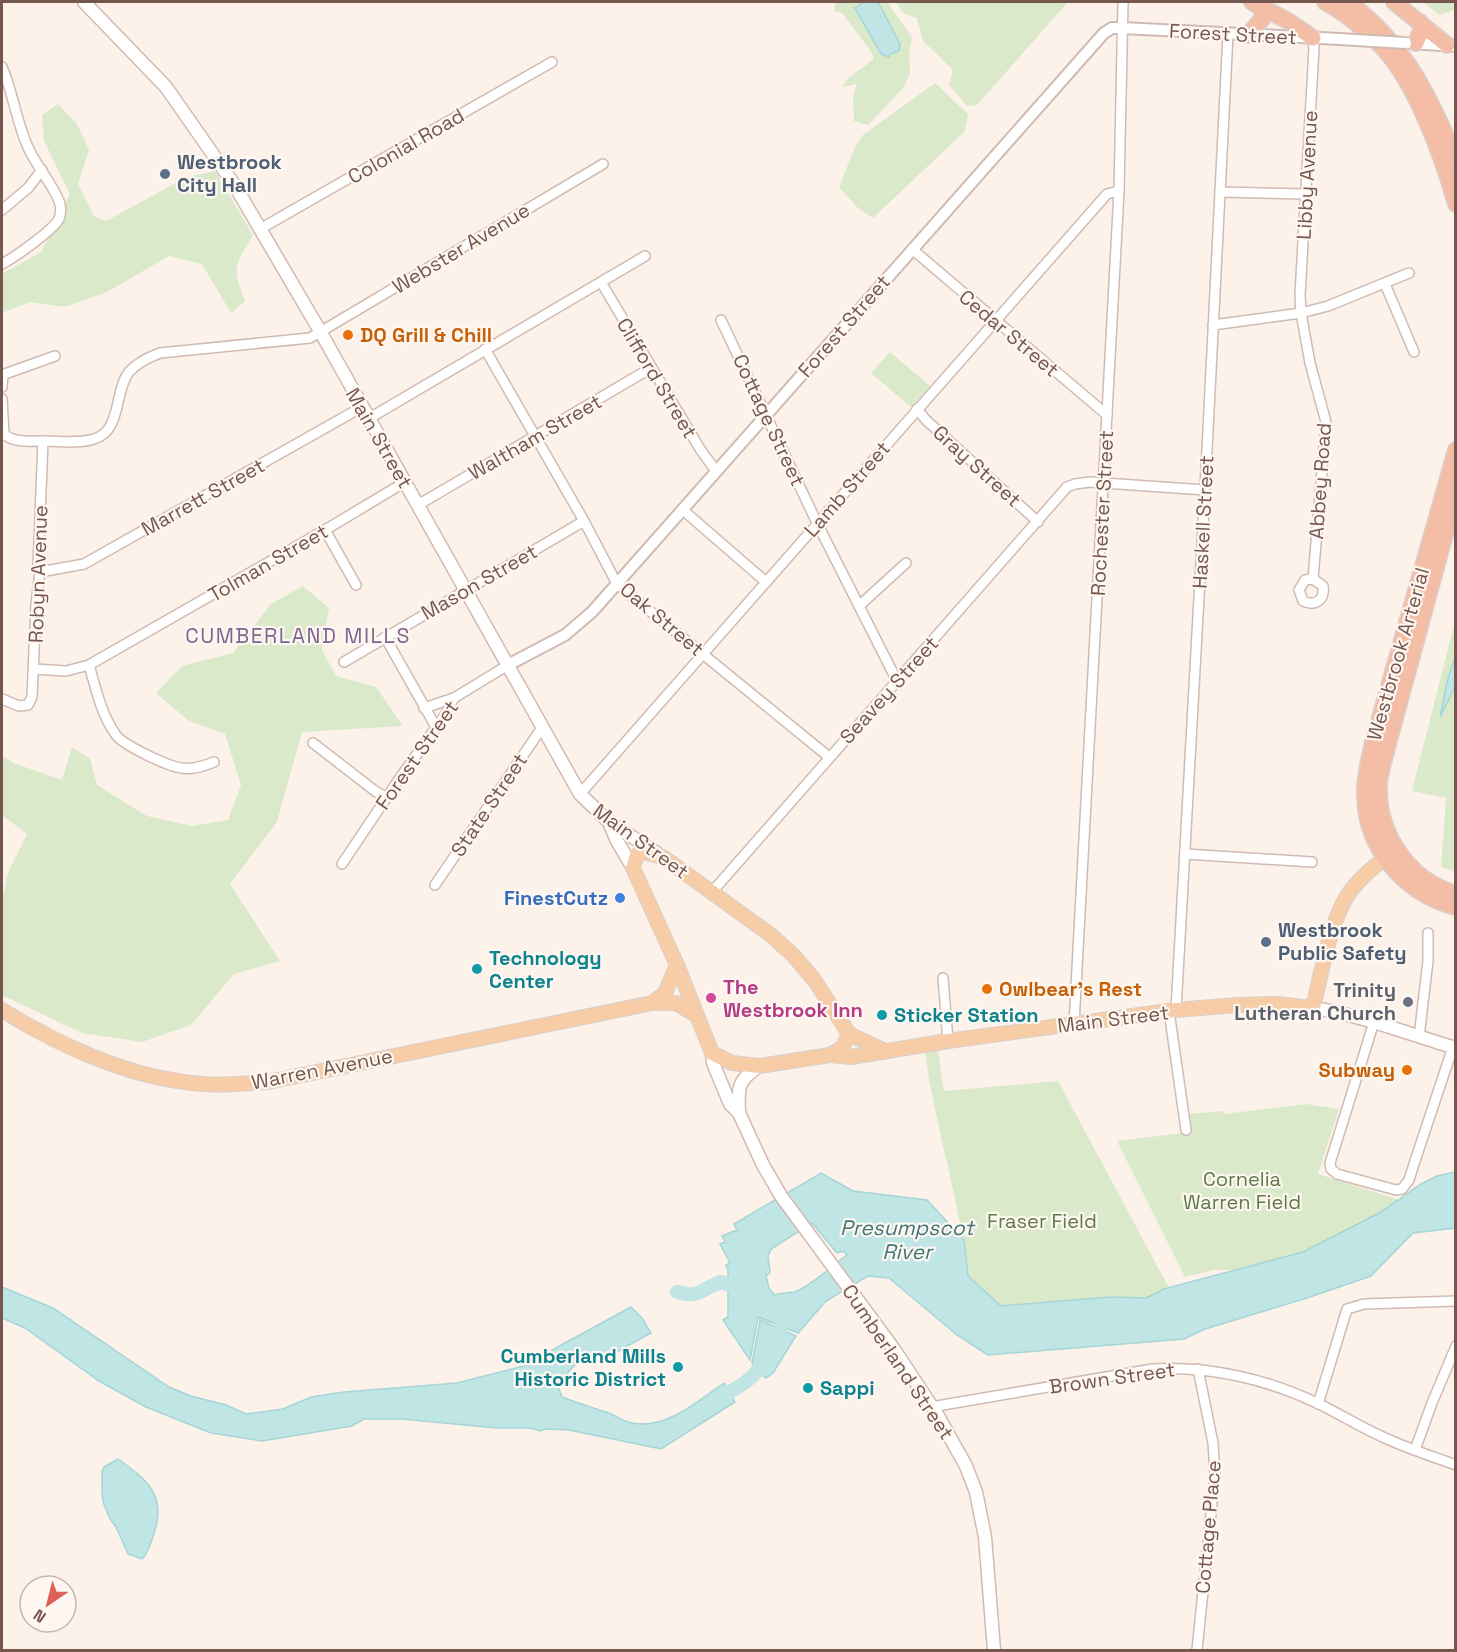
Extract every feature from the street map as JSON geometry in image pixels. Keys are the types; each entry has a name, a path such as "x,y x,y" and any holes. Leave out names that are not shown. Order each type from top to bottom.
{"highway":[{"path":"1248,35 1262,18 1262,10 1254,2"},
{"path":"1254,2 1312,38"},
{"path":"1326,2 1377,41 1398,69 1427,124 1443,164 1455,204"},
{"path":"1348,2 1383,31 1408,63 1432,103 1455,159"},
{"path":"1394,2 1451,45"},
{"path":"1411,43 1421,30 1420,22"},
{"name":"Westbrook Arterial","path":"1390,854 1373,838 1365,796 1367,772 1372,746 1455,450"},
{"name":"Westbrook Arterial","path":"1390,854 1379,784 1455,494"},
{"path":"1390,854 1403,860 1429,882 1455,894"},
{"path":"1390,854 1404,879 1414,887 1455,908"}],"main road":[{"name":"Main Street","path":"84,2 166,87 220,163 320,331 580,794 609,822 663,857 772,936 794,956 815,981 849,1034"},
{"name":"Cumberland Street","path":"609,822 633,868 676,965 730,1104 739,1113 763,1165 781,1196 854,1293 931,1407 966,1466 976,1492 987,1559 994,1650"},
{"path":"633,868 637,855 642,852 663,857"},
{"path":"1313,1008 1341,906 1352,890 1390,854"},
{"path":"652,1003 665,993 676,965"},
{"name":"Warren Avenue","path":"2,1010 86,1054 133,1071 201,1084 223,1085 268,1082 652,1003 676,1003 696,1015"},
{"name":"Main Street","path":"712,1053 732,1063 759,1066 830,1055 851,1057 948,1041 1172,1011 1265,1004 1334,1011 1454,1048"},
{"path":"830,1055 842,1048 849,1034 885,1051"},
{"path":"739,1113 739,1085 747,1074 759,1066"}],"street":[{"name":"Rochester Street","path":"1074,1024 1119,191 1123,2"},
{"name":"Forest Street","path":"342,864 445,715 454,698 579,624 617,584 1104,33 1112,28 1122,28 1451,45"},
{"name":"Haskell Street","path":"1186,1130 1172,1011 1185,854 1228,34"},
{"name":"Libby Avenue","path":"1301,313 1300,295 1313,59 1312,38"},
{"name":"Colonial Road","path":"260,229 552,62"},
{"path":"2,67 28,150 42,170 60,204 58,219 46,232 2,264"},
{"name":"Webster Avenue","path":"43,441 86,440 102,435 109,429 116,412 125,379 136,366 153,355 160,352 304,339 603,164"},
{"path":"2,210 28,188 42,170"},
{"name":"Lamb Street","path":"580,794 1107,194 1119,191"},
{"path":"1220,192 1306,194"},
{"name":"Cedar Street","path":"912,249 1107,415"},
{"path":"368,419 645,256"},
{"path":"1213,325 1301,313 1328,306 1409,273"},
{"name":"Clifford Street","path":"601,282 700,449 716,471"},
{"path":"1385,284 1414,352"},
{"name":"Abbey Road","path":"1301,313 1310,363 1326,422 1313,579"},
{"name":"Cottage Street","path":"721,320 817,523 897,681"},
{"name":"Oak Street","path":"484,349 584,521 617,584 829,757"},
{"path":"2,387 2,375 55,356"},
{"name":"Waltham Street","path":"418,505 651,368"},
{"path":"2,399 4,434 15,440 43,441"},
{"name":"Marrett Street","path":"40,572 84,564 362,407"},
{"name":"Gray Street","path":"917,409 926,420 1038,522"},
{"name":"Robyn Avenue","path":"2,699 19,706 28,705 32,697 36,604 40,572 38,566 43,441"},
{"name":"Tolman Street","path":"34,669 66,671 89,665 405,482"},
{"name":"Seavey Street","path":"712,892 1066,489 1075,483 1103,483"},
{"path":"1103,483 1205,490"},
{"path":"682,510 766,582"},
{"name":"Mason Street","path":"344,662 584,521"},
{"path":"325,530 356,585"},
{"path":"859,606 906,563"},
{"path":"385,637 436,727"},
{"path":"89,665 103,713 117,738 141,753 181,768 201,767 214,762"},
{"path":"424,708 454,698"},
{"name":"State Street","path":"435,885 543,726"},
{"path":"313,743 387,798"},
{"path":"1185,854 1312,862"},
{"path":"1419,1036 1427,970 1428,933"},
{"path":"944,978 948,1041"},
{"path":"1374,1022 1332,1154 1331,1169 1337,1174 1376,1186 1402,1189 1409,1180 1454,1048"},
{"path":"1318,1404 1347,1309 1364,1304 1455,1301"},
{"path":"1415,1450 1455,1346"},
{"name":"Brown Street","path":"931,1407 1153,1369 1183,1367 1230,1374 1282,1390 1318,1404 1366,1429 1455,1465"},
{"name":"Cottage Place","path":"1197,1650 1215,1474 1213,1443 1198,1369"}],"green space":[{"path":"835,2 864,2 855,9 881,54 888,57 900,44 878,2 887,2 912,37 909,53 910,73 904,87 868,125 854,121 853,95 857,84 842,87 847,79 874,59 870,50 842,13 834,11"},
{"path":"896,2 1068,2 977,105 967,106 949,85 953,70 923,41 917,18 903,13"},
{"path":"1423,2 1455,2 1455,10 1439,15"},
{"path":"935,83 968,114 965,131 873,218 858,208 839,187 855,147 863,135"},
{"path":"58,104 77,124 89,150 78,184 94,216 106,221 187,177 215,171 253,235 237,266 238,280 245,301 231,313 202,264 169,256 107,292 65,307 30,302 2,313 2,274 41,252 70,194 44,141 42,115"},
{"path":"890,352 930,386 911,407 871,373"},
{"path":"303,586 329,608 322,650 336,676 376,687 403,726 302,732 277,822 230,884 280,961 234,974 191,1025 142,1042 82,1033 2,995 2,903 8,872 27,834 2,815 2,756 16,764 62,780 72,747 90,759 97,785 147,816 192,826 228,820 241,785 225,734 189,721 156,693 182,666 233,653 271,604"},
{"path":"1455,621 1455,871 1441,867 1446,798 1412,791"},
{"name":"Fraser Field","path":"938,1051 944,1091 1058,1081 1169,1288 1146,1298 1111,1297 1001,1306 968,1276 925,1052"},
{"name":"Cornelia Warren Field","path":"1306,1104 1339,1109 1318,1174 1400,1200 1338,1245 1235,1270 1213,1270 1185,1277 1117,1141 1191,1132 1189,1114 1223,1111 1224,1114"}],"water":[{"path":"864,2 878,2 900,44 899,51 890,54 889,57 881,54 855,8"},
{"path":"1455,658 1455,687 1440,717 1448,678"},
{"name":"Presumpscot River","path":"1455,1172 1455,1228 1413,1233 1371,1276 1205,1329 1184,1339 988,1355 957,1335 889,1278 868,1276 826,1301 798,1333 758,1317 750,1360 723,1320 728,1317 728,1269 726,1265 730,1263 720,1244 725,1242 722,1236 737,1230 734,1224 821,1173 853,1191 927,1200 964,1240 968,1276 1001,1306 1111,1297 1146,1298 1164,1289 1303,1252 1381,1212 1421,1184 1437,1176","holes":["812,1223 837,1253 844,1251 847,1255 800,1290 774,1295 769,1288 766,1276 770,1272 768,1256 771,1249"]},
{"path":"2,1287 53,1308 169,1387 191,1396 226,1405 246,1414 283,1409 311,1397 344,1392 457,1383 535,1363 554,1349 631,1307 642,1318 651,1333 599,1362 585,1360 579,1362 569,1371 559,1389 562,1397 628,1422 645,1424 669,1418 681,1412 724,1383 735,1402 661,1449 569,1430 540,1431 530,1428 497,1428 402,1419 364,1419 352,1426 262,1441 211,1433 146,1407 99,1381 25,1328 2,1318"},
{"path":"760,1320 796,1336 773,1373 766,1378 757,1371 752,1363"},
{"path":"118,1459 146,1482 156,1498 157,1520 150,1547 142,1559 128,1554 103,1502 102,1472 104,1467"}],"waterway":[{"name":"Presumpscot River","path":"677,1292 696,1293 721,1282 745,1290"},
{"name":"Presumpscot River","path":"715,1400 753,1376 770,1350 787,1311"}],"place":[{"name":"Westbrook City Hall","path":"165,174"},
{"name":"DQ Grill & Chill","path":"348,335"},
{"name":"FinestCutz","path":"620,898"},
{"name":"Westbrook Public Safety","path":"1266,942"},
{"name":"Technology Center","path":"477,969"},
{"name":"Owlbear's Rest","path":"987,989"},
{"name":"The Westbrook Inn","path":"711,998"},
{"name":"Trinity Lutheran Church","path":"1408,1002"},
{"name":"Sticker Station","path":"882,1015"},
{"name":"Subway","path":"1407,1070"},
{"name":"Cumberland Mills Historic District","path":"678,1367"},
{"name":"Sappi","path":"808,1388"}],"district":[{"name":"CUMBERLAND MILLS","path":"298,636"}]}
